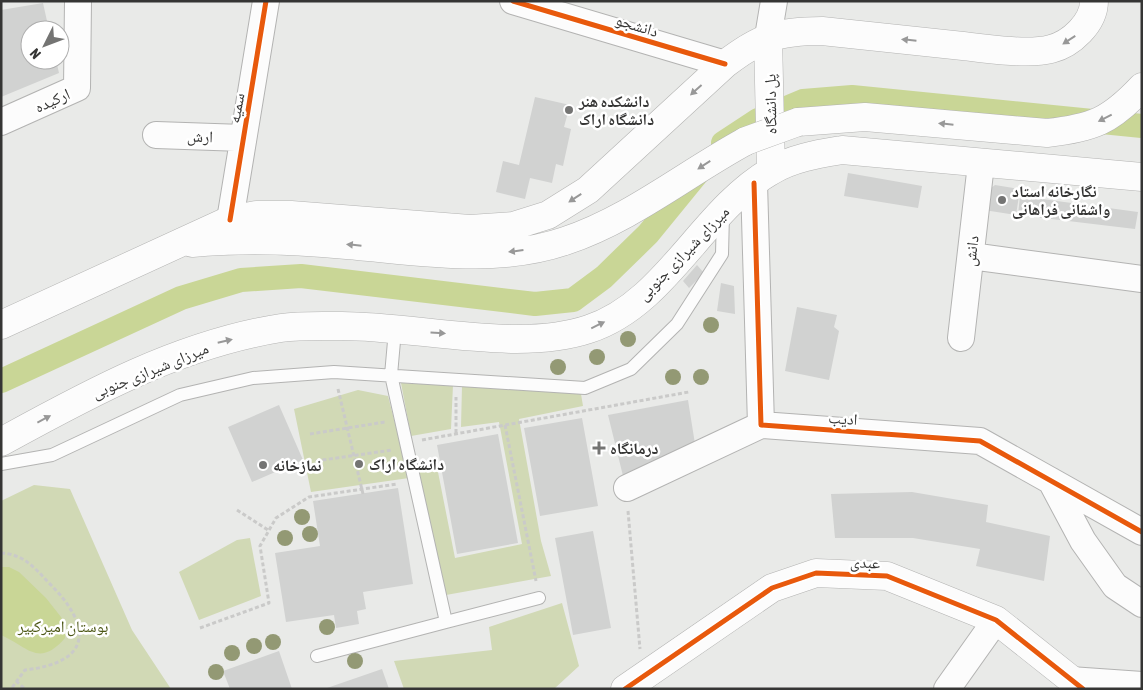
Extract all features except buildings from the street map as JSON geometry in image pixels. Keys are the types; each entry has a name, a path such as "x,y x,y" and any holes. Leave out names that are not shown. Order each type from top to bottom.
{"main road":[{"path":"1,325 230,220 256,215 291,215 470,229 513,226 548,215 588,190 725,64 747,47 768,37 792,31 822,31 1013,51 1050,50 1071,40 1086,24 1094,7 1094,1"},
{"name":"پل دانشگاه","path":"763,177 768,37"},
{"path":"174,246 218,241 276,241 346,244 432,254 486,255 531,249 564,242 605,225 639,207 712,159 746,141 798,122 865,117 1014,131 1047,133 1067,131 1076,130 1108,118 1121,109 1142,87"},
{"name":"میرزای شیرازی جنوبی","path":"1,442 108,384 198,348 283,328 344,326 515,339 562,336 590,329 618,315 643,296 723,209 763,177 795,160 842,150 1142,177"},
{"name":"عبدی","path":"634,682 772,588 816,573 888,576 996,620 1076,684"}],"street":[{"name":"ارکیده","path":"1,122 77,88 78,1"},
{"name":"سمیه","path":"230,220 266,1"},
{"name":"دانشجو","path":"514,1 725,64"},
{"path":"768,37 774,1"},
{"name":"ارش","path":"156,135 244,138"},
{"name":"دانش","path":"961,338 981,164"},
{"path":"626,488 761,425 763,177"},
{"path":"971,256 1142,279"},
{"name":"ادیب","path":"761,425 980,441 1142,532"},
{"path":"1051,481 1083,541 1115,586 1142,604"},
{"path":"947,689 996,620"},
{"path":"1076,684 1142,685"}],"lane":[{"path":"1,464 52,455 180,396 253,378 334,372 585,388 631,368 677,324 722,254 723,209"},
{"path":"396,330 391,375 446,622"},
{"path":"317,656 540,598"}],"path":[{"path":"456,433 457,380"},
{"path":"407,442 689,392"},
{"path":"340,396 362,492"},
{"path":"310,434 348,430 385,422"},
{"path":"505,425 540,598"},
{"path":"316,461 395,450"},
{"path":"200,628 269,603 260,546 276,518 309,497 362,492 415,482"},
{"path":"626,488 640,642"},
{"path":"237,510 268,530"},
{"path":"1,553 13,554 27,560 73,609 79,624 78,643 65,659 48,667 25,670 10,689"},
{"path":"16,681 25,689"}],"green space":[{"path":"401,383 453,385 451,429 411,436"},
{"path":"462,386 581,394 583,406 519,419 541,541 551,576 446,595 418,468 437,467 455,558 522,544 499,422 461,427"},
{"path":"358,390 388,396 409,478 311,492 294,409"},
{"name":"بوستان امیرکبیر","path":"34,485 70,489 132,630 171,689 1,689 1,501"},
{"path":"250,538 261,596 199,620 179,572 237,540"},
{"path":"562,603 579,666 554,689 404,689 394,661 492,650 489,627"}],"shaded area":[{"path":"1,567 9,567 19,572 46,598 61,617 65,626 65,638 48,652 33,652 1,635"}],"waterway":[{"path":"723,143 758,120 803,101 852,97 1142,126"},
{"path":"1,381 181,298 241,280 301,276 535,304 573,300 604,277 648,234 697,174"}],"cycle path":[{"path":"230,220 266,1"},
{"path":"513,1 725,64"},
{"path":"754,183 761,425 980,441 1142,532"},
{"path":"625,689 772,588 816,573 887,576 996,620 1083,689"}],"place":[{"name":"دانشکده هنر دانشگاه اراک","path":"569,110"},
{"name":"نگارخانه استاد واشقانی فراهانی","path":"1002,200"},
{"name":"درمانگاه","path":"599,448"},
{"name":"دانشگاه اراک","path":"359,464"},
{"name":"نمازخانه","path":"263,465"}]}
